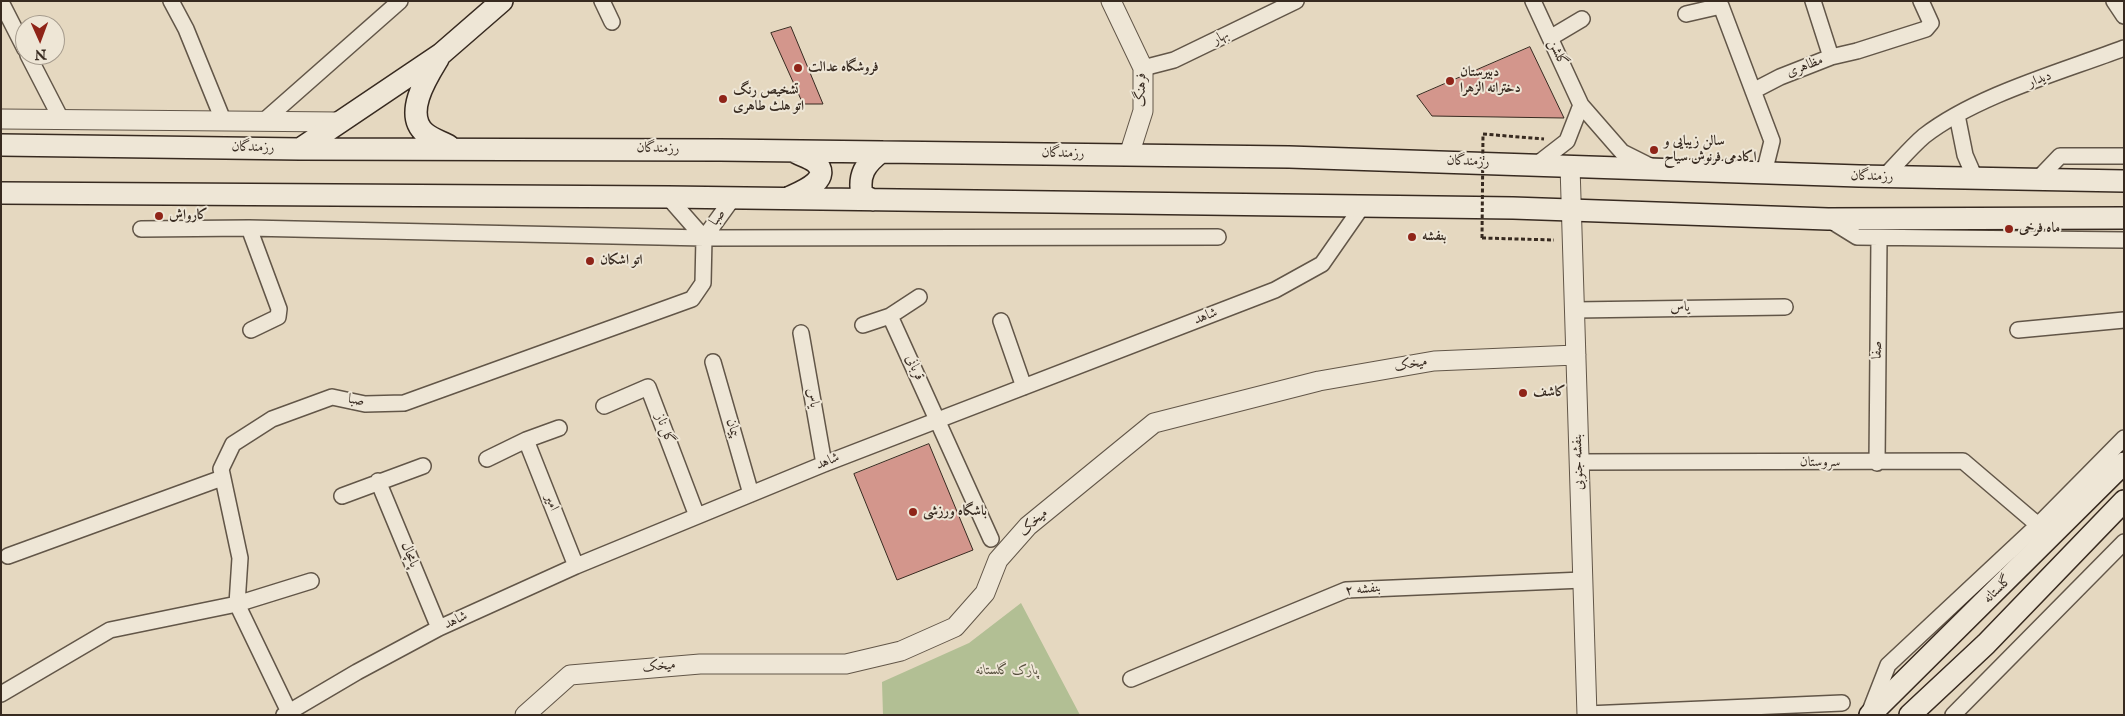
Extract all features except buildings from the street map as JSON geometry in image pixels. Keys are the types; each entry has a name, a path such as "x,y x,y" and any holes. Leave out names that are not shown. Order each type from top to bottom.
{"main road":[{"path":"300,149 441,54 502,1"},
{"path":"441,54 420,89 416,114 424,133 452,148"},
{"name":"رزمندگان","path":"1,145 300,149 792,150 1290,157 1884,177 2124,181"},
{"path":"785,199 808,189 820,176 819,168 814,162 792,150"},
{"path":"873,200 862,195 861,173 870,160 881,152"},
{"path":"1,193 668,197 1572,210 1828,219 2124,218"},
{"name":"گلستانه","path":"1870,715 2124,463"},
{"name":"گلستانه","path":"1910,715 1986,644 2124,501"}],"street":[{"path":"171,1 186,29 224,120"},
{"path":"265,120 400,1"},
{"path":"602,1 612,22"},
{"name":"فرهنگ","path":"1110,1 1143,68 1143,111 1129,155"},
{"name":"بهار","path":"1143,68 1174,60 1296,1"},
{"name":"گلشن","path":"1533,1 1581,105 1622,152 1655,169"},
{"name":"مظاهری","path":"1753,91 1780,77 1831,57 1814,1"},
{"path":"1831,57 1857,52 1926,28 1931,23 1921,1"},
{"path":"2114,1 2124,16"},
{"path":"1,2 15,29"},
{"path":"1686,14 1721,6 1772,141 1764,173"},
{"path":"1550,38 1582,19"},
{"name":"دیدار","path":"1884,177 1924,136 1957,115 2006,92 2124,48"},
{"path":"33,65 61,119"},
{"path":"1536,165 1567,141 1581,105"},
{"path":"1957,115 1965,155 1975,178"},
{"path":"1,119 339,122"},
{"path":"2038,180 2060,156 2124,156"},
{"name":"بنفشه جنوبی","path":"1570,166 1587,714"},
{"name":"صبا","path":"668,197 704,238"},
{"name":"صبا","path":"286,713 237,604 240,558 221,469 233,444 272,420 332,397 365,404 404,403 692,299 703,283 704,238 733,198"},
{"name":"شاهد","path":"286,713 439,628 576,566 824,464 1274,290 1322,264 1361,208"},
{"path":"1828,219 1857,237 2124,240"},
{"path":"249,228 280,309 278,317 251,330"},
{"path":"141,229 249,228 704,238 1218,237"},
{"name":"صفا","path":"1877,463 1879,238"},
{"path":"863,325 890,316 919,298"},
{"name":"یاس","path":"1575,310 1784,306"},
{"name":"قربانی","path":"890,316 991,539"},
{"path":"2018,330 2124,320"},
{"path":"1001,321 1024,387"},
{"name":"یاس","path":"801,333 824,464"},
{"name":"میخک","path":"525,715 570,675 700,664 846,664 901,651 955,627 985,593 998,560 1028,526 1154,423 1319,381 1434,361 1576,355"},
{"name":"پیمان","path":"713,362 751,494"},
{"name":"گل ناز","path":"604,406 648,387 697,516"},
{"path":"487,459 526,440 559,428"},
{"path":"1870,715 1888,666 2038,525 2124,438"},
{"name":"امیر","path":"526,440 576,566"},
{"name":"سروستان","path":"1579,462 1877,463 1962,461 2038,525"},
{"path":"342,496 378,481 423,466"},
{"path":"8,556 222,478"},
{"name":"پامچال","path":"378,481 439,628"},
{"path":"1954,715 2124,542"},
{"name":"بنفشه ۲","path":"1131,679 1346,590 1583,580"},
{"path":"1,694 110,630 237,604 311,581"},
{"path":"1587,714 1842,703"}],"path":[{"path":"1567,141 1483,134 1482,238 1572,241"}],"green space":[{"name":"پارک گلستانه","path":"1021,603 1080,715 883,715 882,682 969,643"}],"place":[{"name":"فروشگاه عدالت","path":"798,68"},
{"name":"دبيرستان دخترانه الزهرا","path":"1450,81"},
{"name":"تشخیص رنگ اتو هلث طاهری","path":"723,99"},
{"name":"سالن زیبایی و اکادمی فرنوش سیاح","path":"1654,150"},
{"name":"کارواش","path":"159,216"},
{"name":"ماه فرخی","path":"2009,229"},
{"name":"بنفشه","path":"1412,237"},
{"name":"اتو اشکان","path":"590,261"},
{"name":"کاشف","path":"1523,393"},
{"name":"باشگاه ورزشی","path":"913,512"}]}
